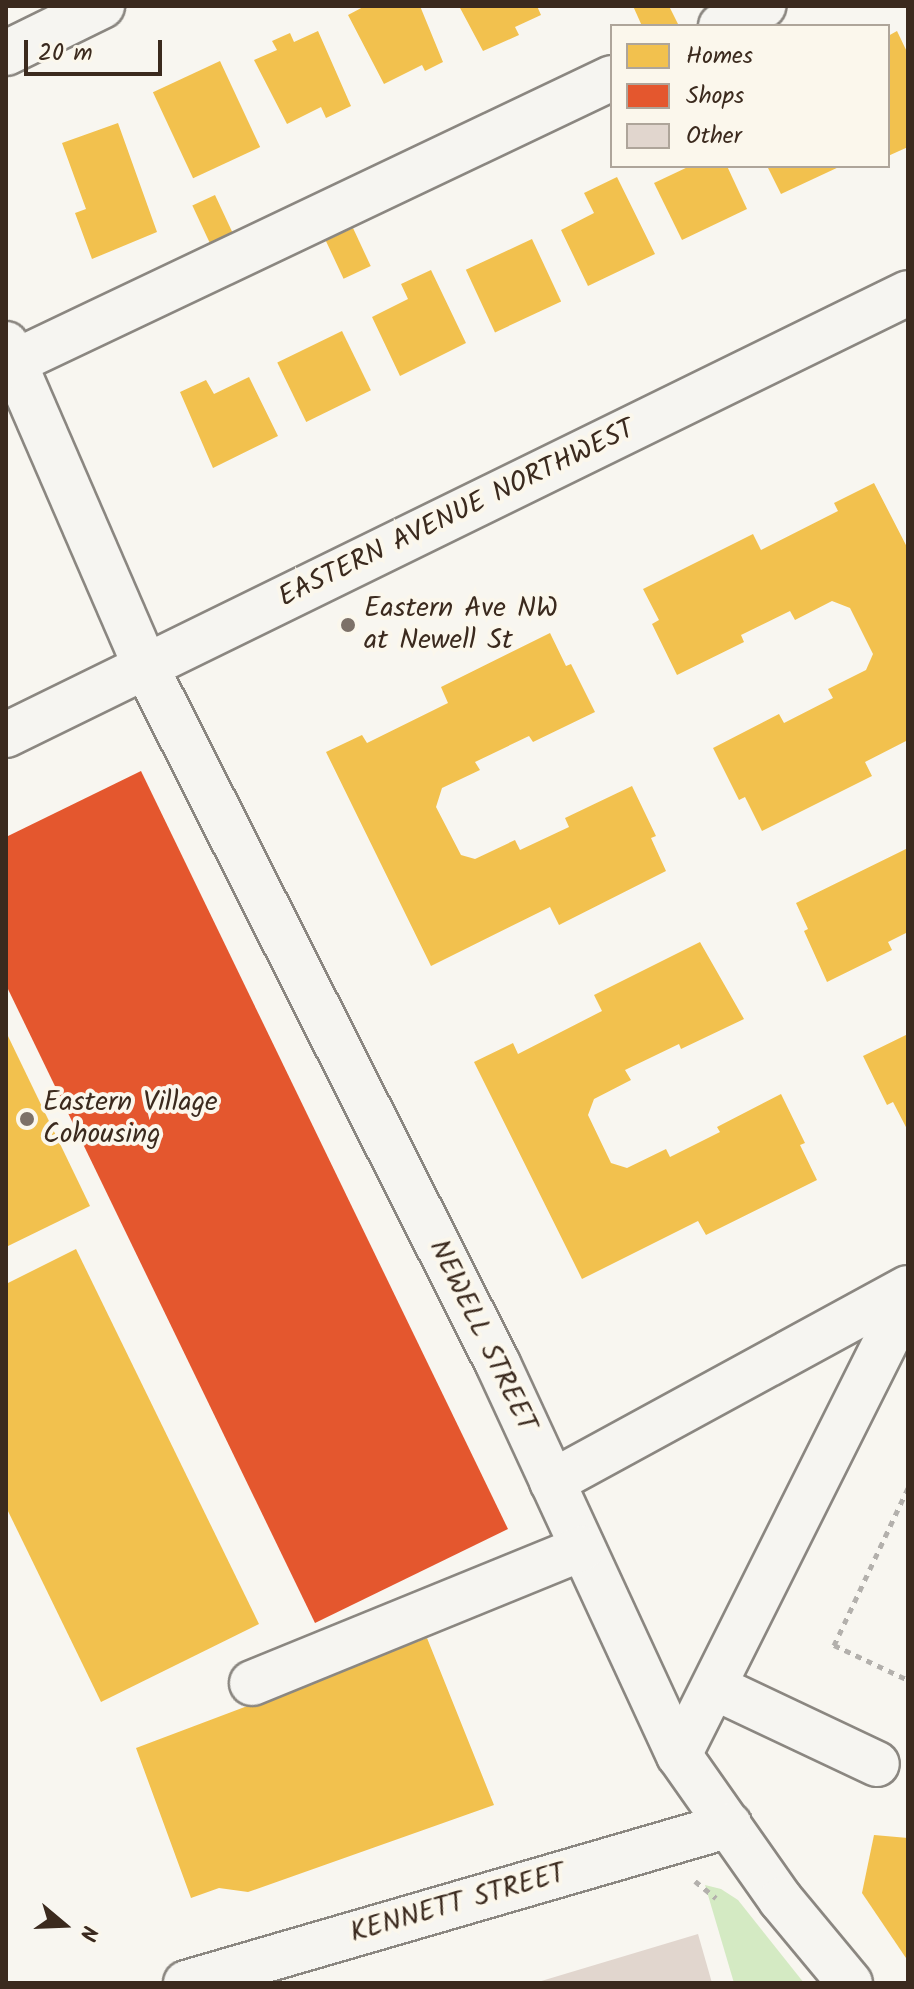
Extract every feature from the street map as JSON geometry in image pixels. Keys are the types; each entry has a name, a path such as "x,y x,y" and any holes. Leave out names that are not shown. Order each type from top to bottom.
{"street":[{"path":"6,53 102,6"},
{"path":"725,24 763,6"},
{"path":"8,358 610,79"},
{"name":"EASTERN AVENUE NORTHWEST","path":"6,735 908,293"},
{"name":"NEWELL STREET","path":"8,358 146,667 498,1364 679,1755 781,1900 850,1983"},
{"path":"552,1482 908,1288"},
{"path":"679,1755 908,1297"},
{"path":"252,1683 582,1548"},
{"path":"714,1687 877,1764"},
{"name":"KENNETT STREET","path":"186,1983 730,1825"}],"path":[{"path":"908,1488 834,1645 908,1680"},
{"path":"695,1881 716,1898"}],"green space":[{"path":"705,1885 721,1889 738,1900 804,1983 734,1983"}],"building: Homes":[{"path":"365,6 420,6 443,62 425,71 422,65 384,84 348,15"},
{"path":"459,6 537,6 541,15 515,27 519,35 483,51"},
{"path":"633,6 669,6 678,24 641,24"},
{"path":"318,31 351,106 326,118 321,107 287,124 254,60 277,50 272,41 290,33 294,42"},
{"path":"897,31 908,54 908,147 890,155 890,35"},
{"path":"220,61 260,147 193,178 153,92"},
{"path":"118,123 157,232 92,259 75,213 86,209 62,143"},
{"path":"686,168 728,168 747,209 682,240 654,183"},
{"path":"768,168 837,168 781,194"},
{"path":"617,177 655,254 588,286 561,230 594,213 584,193"},
{"path":"215,195 233,234 211,245 192,206"},
{"path":"353,228 371,266 344,279 326,241"},
{"path":"532,239 561,302 495,332 466,270"},
{"path":"431,270 466,343 400,376 372,317 408,299 401,284"},
{"path":"342,331 371,390 306,422 277,363"},
{"path":"249,377 278,436 213,468 180,392 206,380 214,394"},
{"path":"874,483 908,549 908,740 865,762 872,776 762,831 745,797 739,800 713,748 779,714 784,723 833,698 828,689 866,670 873,654 850,608 832,601 795,620 790,611 741,635 744,642 677,675 652,624 659,620 643,589 753,534 761,550 838,511 834,503"},
{"path":"550,633 566,666 571,664 595,712 533,742 529,736 475,762 480,770 442,788 436,807 461,855 475,859 515,840 520,850 569,827 565,818 632,786 656,836 651,838 666,871 559,925 550,907 431,966 326,752 362,735 367,743 448,703 441,687"},
{"path":"908,848 908,932 888,942 892,950 827,982 804,931 808,929 796,903"},
{"path":"700,942 744,1019 681,1049 679,1044 625,1070 631,1080 594,1099 588,1115 611,1163 627,1168 666,1149 670,1157 720,1132 717,1127 781,1094 805,1143 800,1145 817,1180 706,1235 698,1221 582,1279 474,1062 513,1043 518,1054 602,1011 594,995"},
{"name":"Eastern Village Cohousing","path":"6,1032 90,1206 6,1247"},
{"path":"908,1034 908,1131 893,1102 887,1105 863,1056"},
{"path":"76,1249 259,1624 101,1702 6,1507 6,1284"},
{"path":"427,1638 494,1805 248,1892 219,1888 191,1898 136,1748"},
{"path":"874,1835 908,1838 908,1961 862,1893"}],"building: Shops":[{"path":"141,771 508,1529 315,1623 6,985 6,837"}],"building: Other":[{"path":"698,1934 712,1983 538,1983 538,1982"}],"place":[{"name":"Eastern Ave NW at Newell St","path":"348,625"},
{"name":"Eastern Village Cohousing","path":"27,1119"}]}
